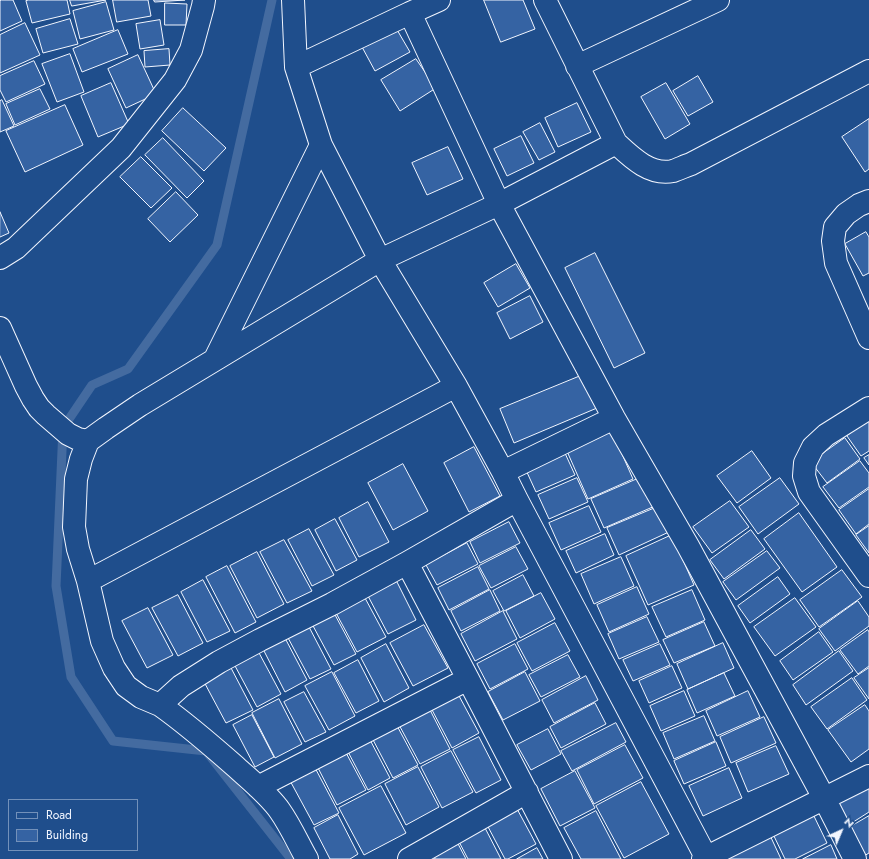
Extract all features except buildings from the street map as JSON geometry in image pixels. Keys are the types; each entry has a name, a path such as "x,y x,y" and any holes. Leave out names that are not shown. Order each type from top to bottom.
{"street":[{"path":"0,258 16,248 121,148 175,80 191,50 204,0"},
{"path":"293,0 296,66 320,145 380,260 456,386 503,472 705,859 869,776"},
{"path":"296,66 439,0"},
{"path":"545,0 616,143 643,165 654,170 673,171 691,164 869,71"},
{"path":"577,66 718,0"},
{"path":"410,13 499,204 614,418 688,546 824,798 855,859"},
{"path":"78,438 106,428 140,405 215,359 380,260 499,204 616,143"},
{"path":"215,359 320,145"},
{"path":"869,201 859,205 846,214 835,227 833,241 836,263 869,338"},
{"path":"0,328 33,399 39,408 46,415 78,438 81,459 76,479 74,527 78,549 88,581 102,641 114,668 126,686 141,697 160,705 182,721 205,739 258,787 279,810 297,839 306,859"},
{"path":"88,581 456,386"},
{"path":"869,408 826,435 813,447 805,463 804,476 809,492 869,576"},
{"path":"503,472 614,418"},
{"path":"160,705 181,686 219,662 332,604 517,500"},
{"path":"407,563 561,859"},
{"path":"258,787 468,679"},
{"path":"409,859 527,792"}],"waterway":[{"path":"272,0 217,245 128,369 92,385 63,428 56,586 71,677 113,741 206,751 291,859"}]}
